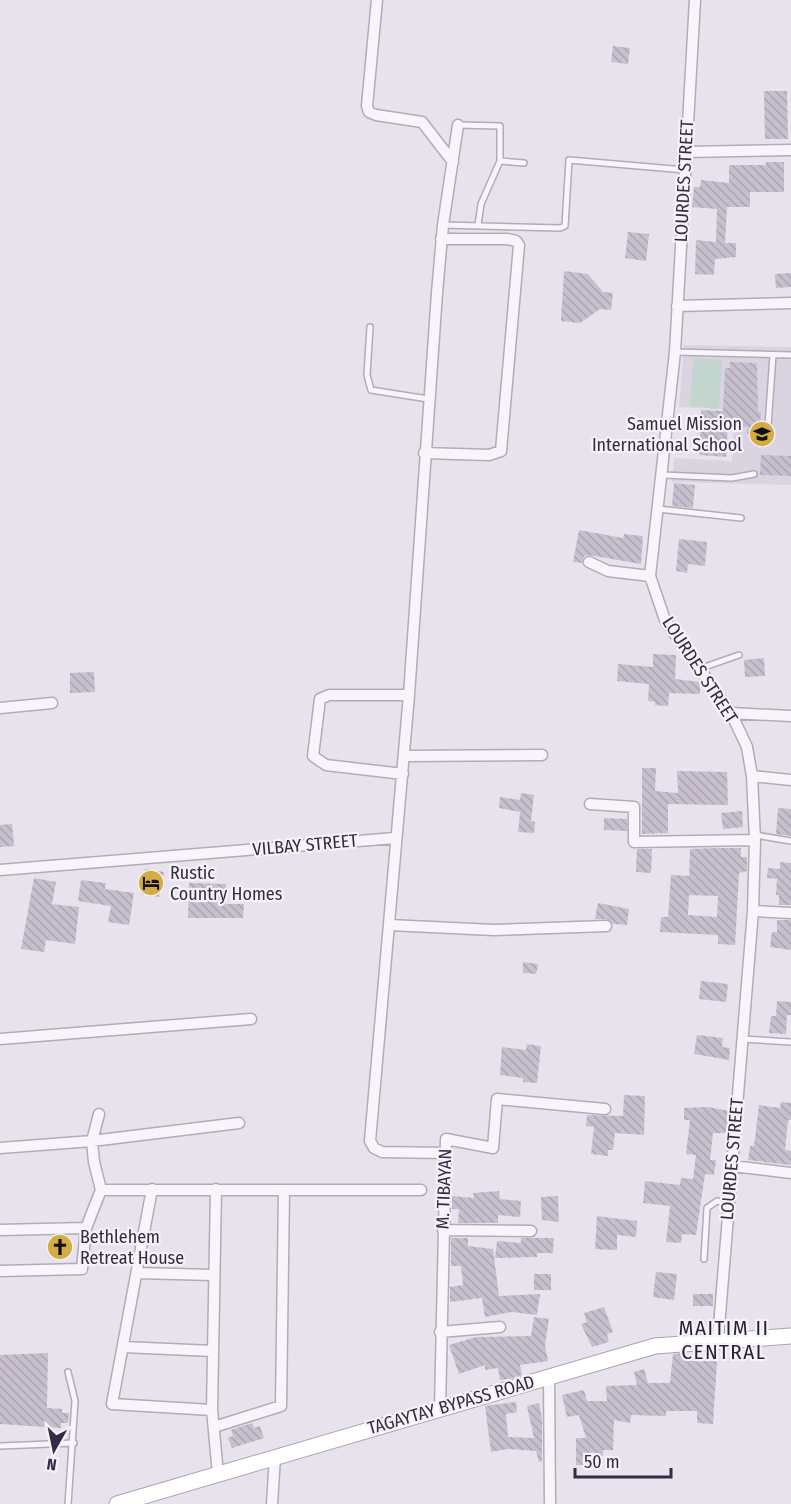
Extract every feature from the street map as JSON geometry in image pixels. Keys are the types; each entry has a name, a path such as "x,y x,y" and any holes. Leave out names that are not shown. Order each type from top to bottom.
{"main road":[{"name":"TAGAYTAY BYPASS ROAD","path":"117,1504 655,1346 718,1339 791,1336"}],"street":[{"path":"377,0 367,106 369,112 422,122 453,162"},
{"name":"LOURDES STREET","path":"695,0 675,352 650,576 665,620 731,714 747,747 752,776 755,838 753,911 718,1339"},
{"path":"445,1153 382,1152 374,1148 370,1142 409,695 424,453 441,240 458,125"},
{"path":"686,152 791,150"},
{"path":"424,453 489,455 501,451 519,245 516,241 507,239 441,240"},
{"path":"676,306 791,303"},
{"path":"589,562 608,571 650,576"},
{"path":"402,774 326,765 313,756 320,699 329,695 409,695"},
{"path":"0,708 52,703"},
{"path":"731,714 791,716"},
{"path":"404,756 543,755"},
{"path":"752,776 791,780"},
{"path":"590,804 634,807 634,842 755,838"},
{"name":"VILBAY STREET","path":"0,870 395,838"},
{"path":"753,911 791,913"},
{"path":"389,925 494,930 606,926"},
{"path":"0,1039 251,1019"},
{"name":"M. TIBAYAN","path":"440,1408 446,1139 493,1148 497,1100 605,1109"},
{"path":"0,1271 82,1269 86,1228 101,1190 93,1162 92,1141 99,1114"},
{"path":"0,1148 92,1141 239,1123"},
{"path":"732,1166 791,1173"},
{"path":"152,1189 112,1404 212,1410"},
{"path":"101,1190 421,1190"},
{"path":"216,1190 212,1410 218,1474"},
{"path":"214,1427 281,1406 284,1190"},
{"path":"0,1230 86,1228"},
{"path":"443,1230 531,1231"},
{"path":"137,1273 213,1275"},
{"path":"440,1332 500,1327"},
{"path":"123,1347 213,1352"},
{"path":"549,1376 550,1504"},
{"path":"272,1504 275,1456"}],"lane":[{"path":"458,125 500,126 500,161 481,204 478,225"},
{"path":"443,225 560,228 565,226 569,160 685,170"},
{"path":"500,161 524,163"},
{"path":"370,327 367,375 371,390 428,399"},
{"path":"675,352 791,355"},
{"path":"767,440 773,354"},
{"path":"663,475 732,478 754,474"},
{"path":"658,509 741,518"},
{"path":"699,669 739,655"},
{"path":"755,838 791,841"},
{"path":"742,1039 791,1042"},
{"path":"704,1259 706,1208 717,1201 728,1203"},
{"path":"68,1372 75,1401 69,1504"},
{"path":"0,1446 74,1443"}],"shaded area":[{"name":"Samuel Mission International School","path":"684,345 791,347 791,485 672,482 674,458 732,461 734,410 679,407"},
{"path":"693,358 722,360 719,409 690,406"}],"building":[{"path":"613,46 630,48 628,64 611,62"},
{"path":"764,91 787,91 788,139 765,139"},
{"path":"766,162 784,162 784,192 750,192 750,207 727,207 725,243 736,243 736,257 715,259 714,275 695,274 696,240 716,242 717,209 692,207 694,187 700,187 701,180 729,183 729,165 766,165"},
{"path":"628,232 649,234 646,261 625,258"},
{"path":"564,271 588,274 603,292 613,293 611,310 600,309 580,323 561,321"},
{"path":"791,273 791,287 776,288 775,274"},
{"path":"730,362 757,363 758,412 761,412 759,435 747,434 748,427 728,426 726,457 699,455 701,410 723,411 725,368 730,368"},
{"path":"761,455 791,456 791,476 760,475"},
{"path":"674,483 695,485 693,508 672,506"},
{"path":"579,530 623,538 624,534 643,536 641,564 589,555 584,556 582,563 573,562"},
{"path":"679,539 707,542 705,566 688,564 687,573 676,571"},
{"path":"653,654 676,655 675,679 700,682 700,694 669,693 668,706 655,705 655,702 648,701 649,684 617,681 618,664 653,667"},
{"path":"764,658 765,676 745,677 744,660"},
{"path":"94,672 95,692 70,693 70,673"},
{"path":"642,768 656,768 655,791 678,793 677,771 727,772 728,805 668,804 668,833 642,834"},
{"path":"521,793 534,795 531,821 535,822 534,833 518,832 520,812 499,808 500,797 520,800"},
{"path":"778,808 791,809 791,836 776,834"},
{"path":"742,811 743,827 723,829 721,813"},
{"path":"604,818 627,819 627,831 604,830"},
{"path":"12,824 14,846 0,847 0,825"},
{"path":"741,848 741,857 747,857 747,871 739,873 735,945 718,944 718,935 660,932 661,917 668,917 671,875 689,876 690,849","holes":["689,895 718,896 717,917 688,915"]},
{"path":"637,849 652,849 651,873 636,872"},
{"path":"780,862 791,863 791,905 779,905 779,895 776,895 777,879 767,878 768,868 780,869"},
{"path":"145,869 164,872 159,897 141,894"},
{"path":"34,878 56,882 52,904 79,907 75,944 46,940 44,952 21,949"},
{"path":"81,880 106,883 105,889 134,893 129,925 108,922 111,906 78,901"},
{"path":"189,883 226,884 226,904 244,904 243,918 188,918"},
{"path":"598,903 629,909 627,925 613,924 606,919 595,919"},
{"path":"777,920 791,920 791,950 770,947 772,932 777,932"},
{"path":"523,962 538,964 536,974 523,973"},
{"path":"701,981 728,984 726,1002 699,999"},
{"path":"777,1001 791,1002 791,1015 787,1015 786,1034 769,1033 771,1016 776,1016"},
{"path":"697,1035 723,1038 722,1047 730,1048 729,1060 694,1054"},
{"path":"527,1044 541,1046 537,1083 523,1082 523,1078 500,1075 502,1047 526,1050"},
{"path":"624,1095 645,1096 644,1135 615,1133 613,1150 608,1150 608,1156 591,1154 594,1127 586,1126 587,1115 623,1116"},
{"path":"781,1102 791,1103 791,1120 788,1120 785,1150 791,1151 791,1165 748,1160 750,1146 754,1146 759,1105 780,1108"},
{"path":"708,1107 729,1111 727,1133 713,1133 710,1160 716,1160 714,1175 705,1174 696,1235 682,1234 681,1243 666,1242 670,1206 643,1203 645,1181 680,1185 681,1178 693,1179 696,1155 686,1154 690,1120 684,1120 684,1108"},
{"path":"499,1191 500,1199 521,1201 520,1217 498,1215 498,1223 458,1223 459,1209 452,1209 452,1196 474,1198 473,1193"},
{"path":"558,1196 559,1222 542,1220 541,1197"},
{"path":"597,1216 637,1221 636,1237 617,1235 617,1250 595,1249"},
{"path":"451,1238 468,1238 468,1246 493,1249 499,1296 540,1294 537,1315 512,1312 485,1317 482,1298 450,1302 450,1287 463,1285 461,1266 451,1266"},
{"path":"521,1238 554,1238 553,1253 537,1253 537,1257 495,1258 497,1241 521,1243"},
{"path":"656,1272 677,1274 674,1300 653,1297"},
{"path":"534,1274 551,1274 551,1290 534,1290"},
{"path":"693,1294 713,1294 713,1306 693,1306"},
{"path":"604,1307 613,1332 607,1334 609,1342 592,1347 581,1324 587,1322 584,1313"},
{"path":"534,1317 549,1319 545,1345 548,1361 520,1365 522,1375 509,1379 500,1380 498,1368 485,1370 485,1365 459,1374 449,1345 476,1337 531,1336"},
{"path":"48,1353 47,1408 62,1409 62,1413 69,1413 68,1423 61,1423 61,1428 0,1424 0,1355"},
{"path":"687,1353 687,1361 717,1361 713,1424 697,1423 697,1411 666,1411 666,1416 631,1415 630,1423 614,1420 613,1450 603,1450 603,1456 599,1456 599,1465 576,1465 576,1438 586,1438 579,1415 567,1417 562,1395 584,1390 587,1401 607,1401 606,1386 637,1385 634,1372 644,1369 648,1383 670,1383 673,1354"},
{"path":"516,1402 517,1412 506,1414 508,1437 534,1438 527,1406 539,1403 542,1419 542,1461 539,1462 536,1451 508,1449 491,1452 485,1406"},
{"path":"252,1423 254,1428 260,1426 264,1438 232,1448 228,1438 233,1436 231,1430"}],"place":[{"name":"Samuel Mission International School","path":"762,434"},
{"name":"Rustic Country Homes","path":"151,883"},
{"name":"Bethlehem Retreat House","path":"60,1247"}],"district":[{"name":"MAITIM II CENTRAL","path":"724,1340"}]}
